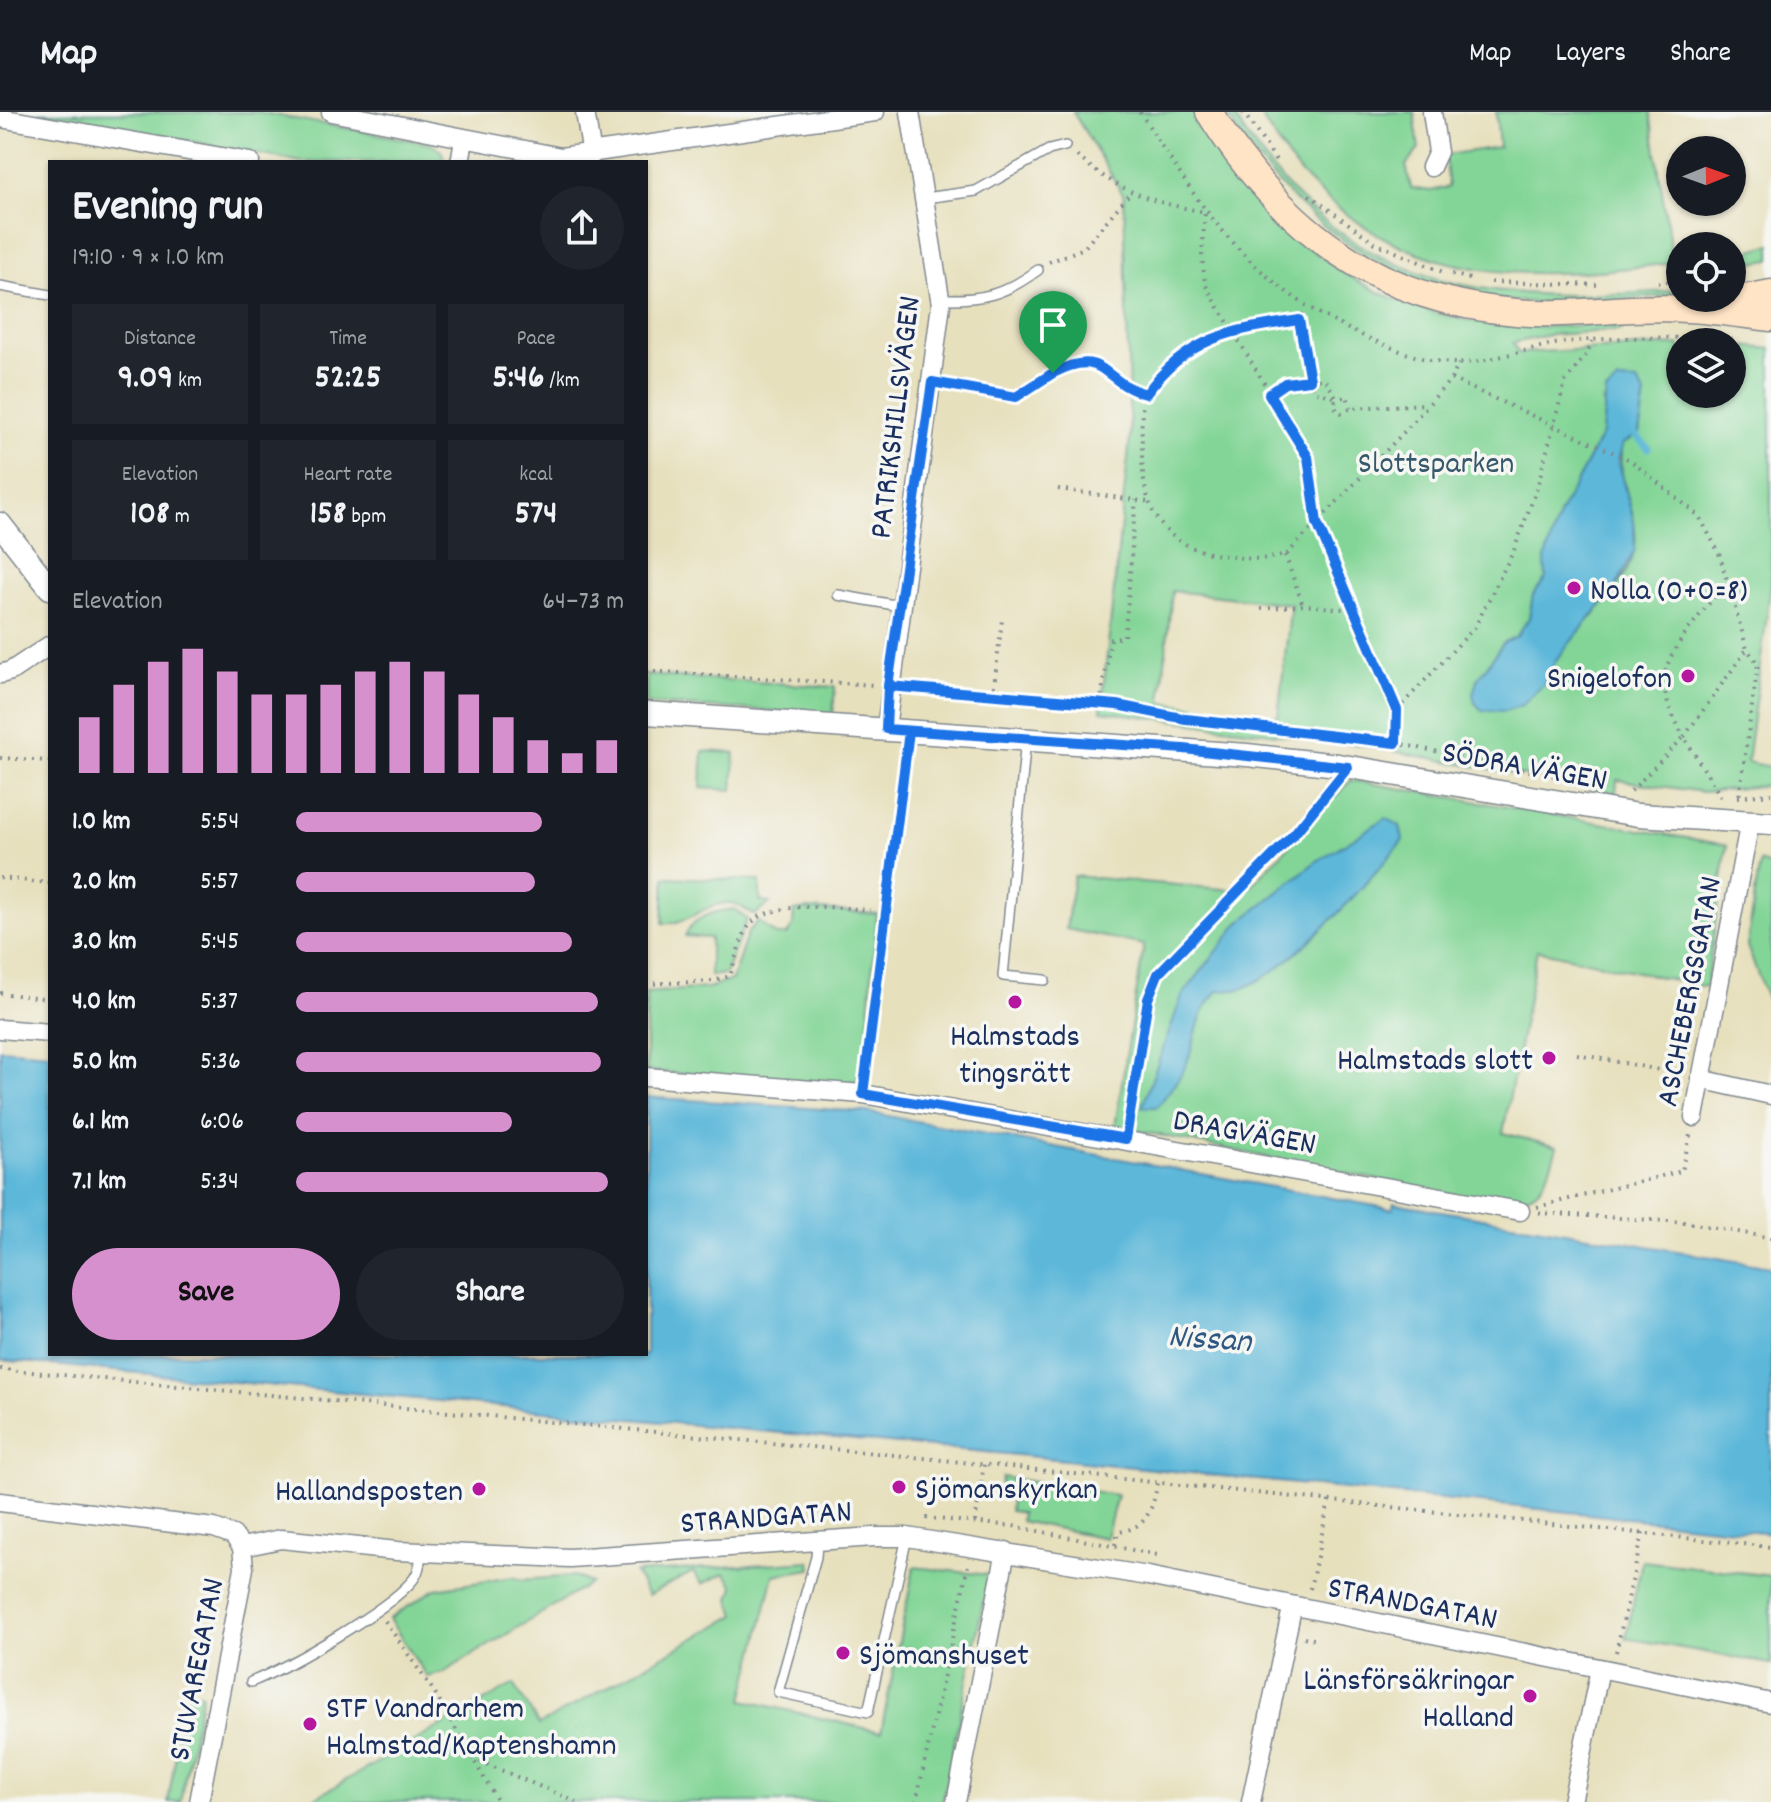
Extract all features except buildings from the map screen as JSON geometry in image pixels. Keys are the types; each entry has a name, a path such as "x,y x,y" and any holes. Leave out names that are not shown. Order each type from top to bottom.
{"main road":[{"path":"1209,112 1262,187 1317,239 1381,280 1440,302 1518,312 1666,308"},
{"path":"1746,297 1771,293"},
{"path":"1719,312 1771,318"}],"street":[{"path":"331,112 561,157 592,155 875,112"},
{"path":"585,112 592,155"},
{"name":"PATRIKSHILLSVÄGEN","path":"886,729 879,686 900,606 941,299 910,112"},
{"path":"1431,167 1438,152 1432,112"},
{"path":"0,118 239,160"},
{"path":"460,160 464,140"},
{"path":"0,524 48,585"},
{"path":"0,674 11,671 48,646"},
{"name":"SÖDRA VÄGEN","path":"648,713 1184,749 1348,767 1638,815 1761,822"},
{"name":"ASCHEBERGSGATAN","path":"1694,1117 1700,1079 1761,822"},
{"path":"0,1029 48,1033"},
{"name":"DRAGVÄGEN","path":"648,1077 863,1094 1520,1211"},
{"path":"1700,1079 1771,1095"},
{"path":"0,1502 214,1528 233,1535 242,1547"},
{"name":"STRANDGATAN","path":"242,1547 281,1539 421,1553 610,1558 907,1537 1148,1576 1292,1608 1771,1703"},
{"name":"STUVAREGATAN","path":"199,1802 227,1622 244,1568 242,1547"},
{"path":"956,1802 1006,1551"},
{"path":"1251,1802 1292,1608"},
{"path":"1572,1802 1600,1669"}],"lane":[{"path":"925,198 976,191 1049,150 1065,146"},
{"path":"941,299 968,300 1009,291 1038,270"},
{"path":"0,286 48,295"},
{"path":"932,382 1016,397 1053,373"},
{"path":"838,595 900,606"},
{"path":"880,956 909,731"},
{"path":"1026,739 1003,976 1045,980"},
{"path":"817,1543 816,1557 778,1692 868,1712 907,1537"},
{"path":"251,1682 377,1609 412,1582 421,1553"}],"path":[{"path":"1243,112 1284,170"},
{"path":"1065,146 1108,182 1130,193 1205,212 1202,217 1205,284 1308,457 1317,523 1397,710 1396,743"},
{"path":"1302,190 1375,243 1442,271 1492,282 1604,285"},
{"path":"1038,270 1044,264 1084,248 1130,193"},
{"path":"1644,283 1666,282"},
{"path":"1307,308 1299,320 1314,391 1349,398 1351,408"},
{"path":"1299,320 1230,330 1203,341 1164,368 1146,394 1142,470 1148,502 1169,535 1184,545 1213,554 1261,561 1285,555 1451,379 1459,364"},
{"path":"1397,710 1475,627 1514,550 1537,488 1565,382 1587,354 1592,341"},
{"path":"1053,373 1083,361 1103,367 1117,383 1146,394"},
{"path":"1451,379 1630,460 1699,516 1719,553 1747,649 1758,664 1739,797"},
{"path":"1269,394 1285,383 1325,380 1337,398 1336,410 1345,412 1351,408 1427,404"},
{"path":"1058,489 1148,502"},
{"path":"1100,704 1111,639 1124,637 1132,576 1130,546 1136,500"},
{"path":"1285,555 1303,605"},
{"path":"1721,797 1665,701 1663,676 1671,652 1726,585"},
{"path":"1261,609 1303,605 1353,610"},
{"path":"993,695 1002,620"},
{"path":"1629,793 1684,737 1747,649"},
{"path":"648,671 1100,704 1186,719 1396,743 1581,782"},
{"path":"871,675 879,686"},
{"path":"0,758 48,761"},
{"path":"1126,1139 1148,999 1158,974 1295,833 1348,767"},
{"path":"1618,791 1642,794"},
{"path":"1712,797 1771,793"},
{"path":"0,878 48,883"},
{"path":"648,984 714,981 730,976 748,926 764,913 809,906 886,912"},
{"path":"863,1094 880,956"},
{"path":"0,993 48,999"},
{"path":"1577,1054 1660,1070"},
{"name":"ASCHEBERGSGATAN","path":"1520,1211 1682,1171 1694,1117"},
{"path":"1520,1211 1684,1222 1771,1238"},
{"path":"0,1369 984,1464 1771,1547"},
{"path":"975,1522 984,1464"},
{"path":"1115,1545 1118,1532 1145,1522 1158,1483"},
{"path":"1310,1592 1329,1501"},
{"path":"1615,1655 1643,1533"},
{"path":"916,1802 972,1546"},
{"path":"377,1609 435,1693 498,1802"},
{"path":"472,1758 577,1802"}],"green space":[{"path":"258,112 432,144 442,152 444,160 290,160 38,113"},
{"name":"Slottsparken","path":"1073,112 1195,112 1252,191 1284,225 1318,255 1356,280 1397,300 1443,315 1493,324 1622,324 1622,330 1549,335 1513,343 1518,353 1666,346 1666,408 1746,408 1746,346 1771,349 1771,584 1747,762 1771,767 1771,785 1703,792 1617,780 1616,793 1361,745 1101,711 1130,439 1124,196","holes":["1645,394 1639,434 1622,444 1622,470 1635,534 1635,547 1624,576 1556,659 1546,682 1475,702 1477,680 1504,642 1517,636 1529,618 1533,595 1546,578 1545,559 1560,513 1602,434 1606,417 1603,402","1172,591 1291,604 1278,717 1161,702"]},
{"path":"1225,112 1231,112 1275,172 1321,218 1371,252 1424,274 1481,288 1542,294 1666,291 1666,296 1528,302 1479,296 1438,286 1400,272 1332,232 1274,178"},
{"path":"1258,112 1414,112 1419,149 1406,165 1411,188 1430,191 1449,187 1445,155 1499,147 1496,112 1650,112 1668,232 1666,264 1573,273 1525,273 1480,269 1435,259 1392,242 1350,216 1301,174"},
{"path":"1771,244 1771,260 1746,264 1746,252"},
{"path":"648,675 835,687 833,714 648,704"},
{"path":"703,751 735,753 733,790 701,788"},
{"path":"1351,780 1727,845 1706,987 1537,950 1503,1133 1557,1147 1545,1179 1531,1194 1510,1199 1476,1200 1115,1126 1144,945 1066,929 1074,876 1246,891"},
{"path":"1760,862 1771,866 1771,1009 1747,946"},
{"path":"665,877 760,881 760,901 770,903 755,915 735,904 722,903 681,921 663,923"},
{"path":"734,909 747,919 725,974 710,976 710,938 685,936 699,920 712,913"},
{"path":"808,909 877,914 866,1050 857,1080 843,1085 648,1071 648,993 708,988 732,980 748,932 758,921 776,935 787,935 793,926 794,911"},
{"path":"1002,1477 1117,1495 1106,1538 1020,1521 1021,1513 1010,1511 1011,1498 999,1495"},
{"path":"810,1561 811,1569 774,1575 743,1700 881,1732 914,1567 989,1575 942,1802 308,1802 514,1684 539,1725 736,1615 730,1599 734,1586 725,1573 702,1584 693,1572 648,1595 635,1573"},
{"path":"1642,1561 1771,1576 1771,1664 1626,1638"},
{"path":"574,1576 591,1583 443,1673 427,1677 389,1619 435,1589 513,1577 522,1580"},
{"path":"186,1692 202,1694 180,1802 168,1802"}],"water":[{"path":"1618,381 1637,382 1645,394 1639,434 1622,444 1618,463 1634,521 1635,550 1615,588 1556,660 1546,682 1522,705 1505,711 1482,710 1475,703 1473,694 1477,680 1504,642 1517,636 1529,618 1533,595 1546,578 1545,559 1560,513 1602,434 1606,392"},
{"path":"1386,818 1400,826 1403,840 1388,858 1329,923 1284,963 1243,988 1218,991 1201,1017 1186,1065 1176,1082 1157,1107 1142,1107 1182,996 1239,923 1314,863"},
{"name":"Nissan","path":"0,1049 48,1053 48,1356 648,1356 648,1097 867,1112 1392,1209 1394,1203 1771,1267 1771,1533 1017,1455 0,1360"}],"waterway":[{"path":"1636,436 1648,448"}],"place":[{"name":"Nolla (0+0=8)","path":"1574,588"},
{"name":"Snigelofon","path":"1688,676"},
{"name":"Halmstads tingsrätt","path":"1015,1002"},
{"name":"Halmstads slott","path":"1549,1058"},
{"name":"Sjömanskyrkan","path":"899,1487"},
{"name":"Hallandsposten","path":"479,1489"},
{"name":"Sjömanshuset","path":"843,1653"},
{"name":"Länsförsäkringar Halland","path":"1530,1696"},
{"name":"STF Vandrarhem Halmstad/Kaptenshamn","path":"310,1724"}],"route":[{"path":"1053,373 1016,397 932,382 888,686 886,729 909,731 863,1094 1126,1139 1148,999 1158,974 1295,833 1348,767 1184,749 886,729 888,686 1117,705 1186,719 1396,743 1397,710 1317,523 1313,475 1308,457 1269,394 1285,383 1310,380 1299,320 1230,330 1203,341 1164,368 1146,394 1117,383 1103,367 1083,361 1053,373"}]}
